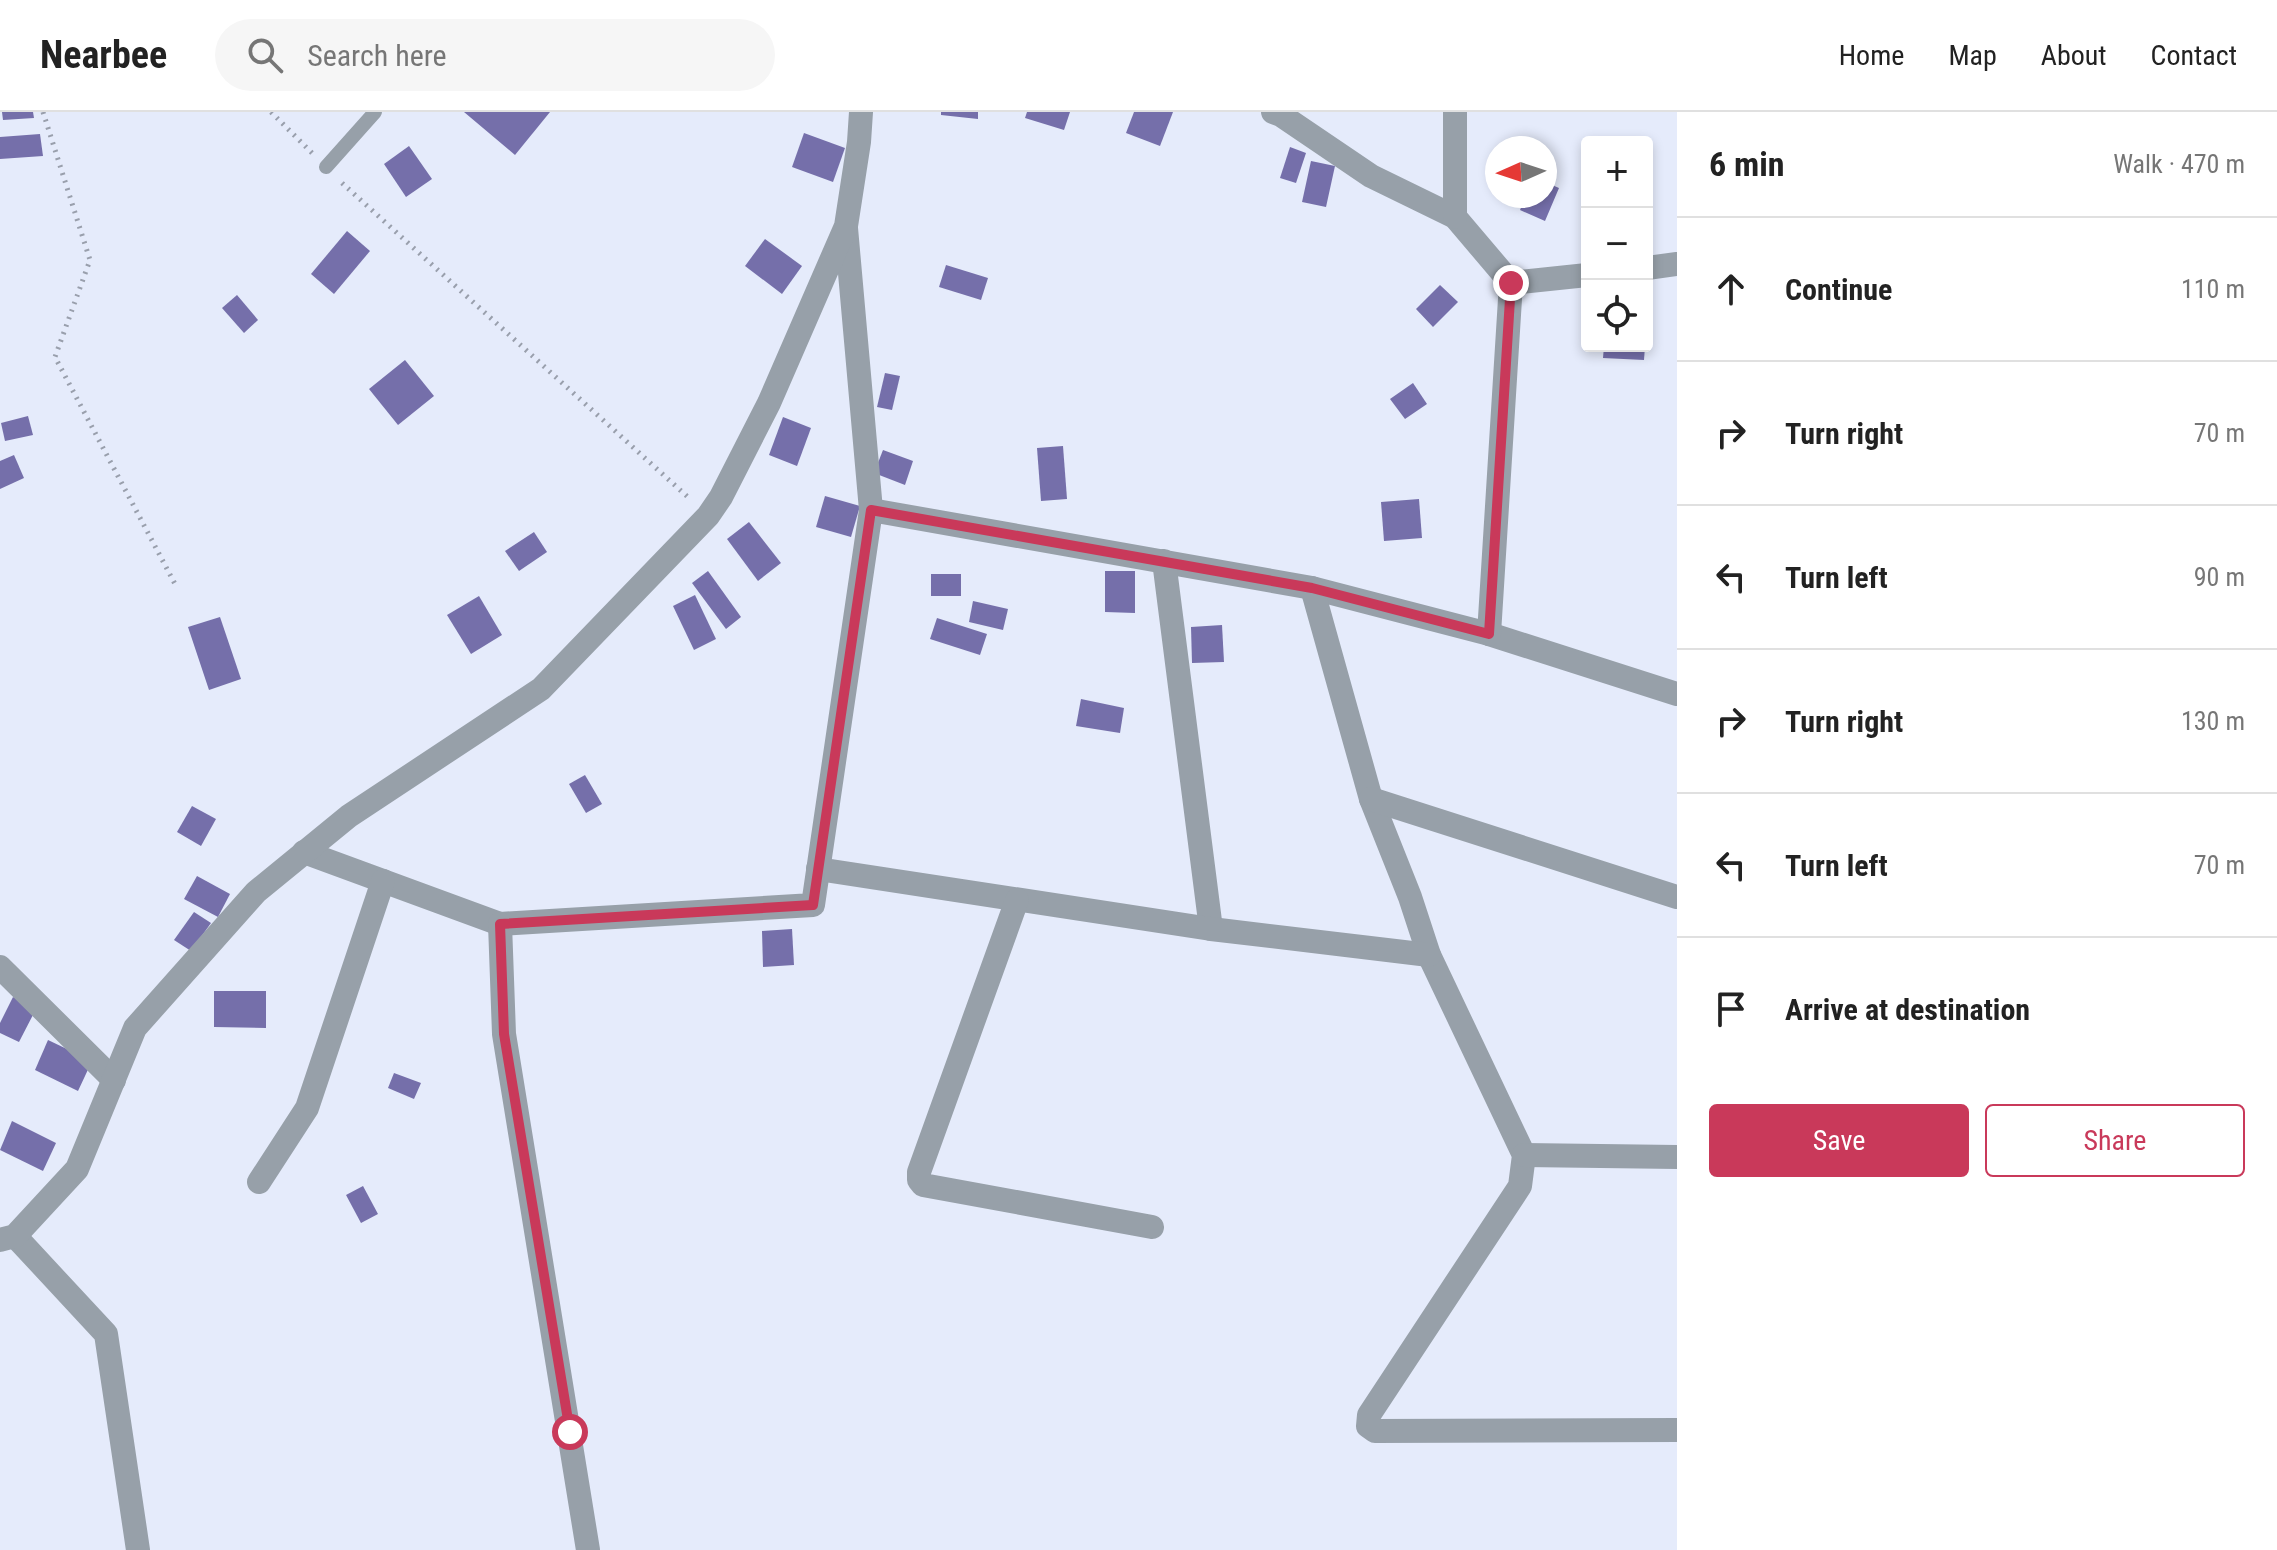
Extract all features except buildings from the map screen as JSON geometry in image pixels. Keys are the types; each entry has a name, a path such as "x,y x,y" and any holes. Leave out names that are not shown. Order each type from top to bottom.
{"street":[{"path":"304,852 500,924 813,905 871,510 846,226 861,112"},
{"path":"1273,112 1371,176 1455,217 1511,283 1489,634"},
{"path":"1455,112 1455,217"},
{"path":"138,1550 106,1334 7,1238 77,1169 135,1028 256,892 349,816 541,689 708,516 721,497 769,403 846,226"},
{"path":"1653,267 1677,264"},
{"path":"1511,283 1581,276"},
{"path":"871,510 1312,588 1489,634 1677,694"},
{"path":"1164,561 1211,929"},
{"path":"1312,588 1371,799 1410,897 1429,955 1524,1155 1520,1186 1369,1415 1368,1426 1375,1431 1677,1430"},
{"path":"1371,799 1677,897"},
{"path":"818,869 1211,929 1429,955"},
{"path":"259,1182 307,1108 383,881"},
{"path":"1017,900 919,1172 919,1180 923,1185 1152,1227"},
{"path":"500,924 504,1034 588,1550"},
{"path":"0,967 114,1080"},
{"path":"1524,1155 1677,1157"}],"lane":[{"path":"326,167 375,112"}],"path":[{"path":"43,112 90,260 55,357 175,584"},
{"path":"271,112 326,167 708,516"}],"route":[{"path":"570,1432 504,1034 500,924 813,905 871,510 1312,588 1489,634 1511,283"}]}
